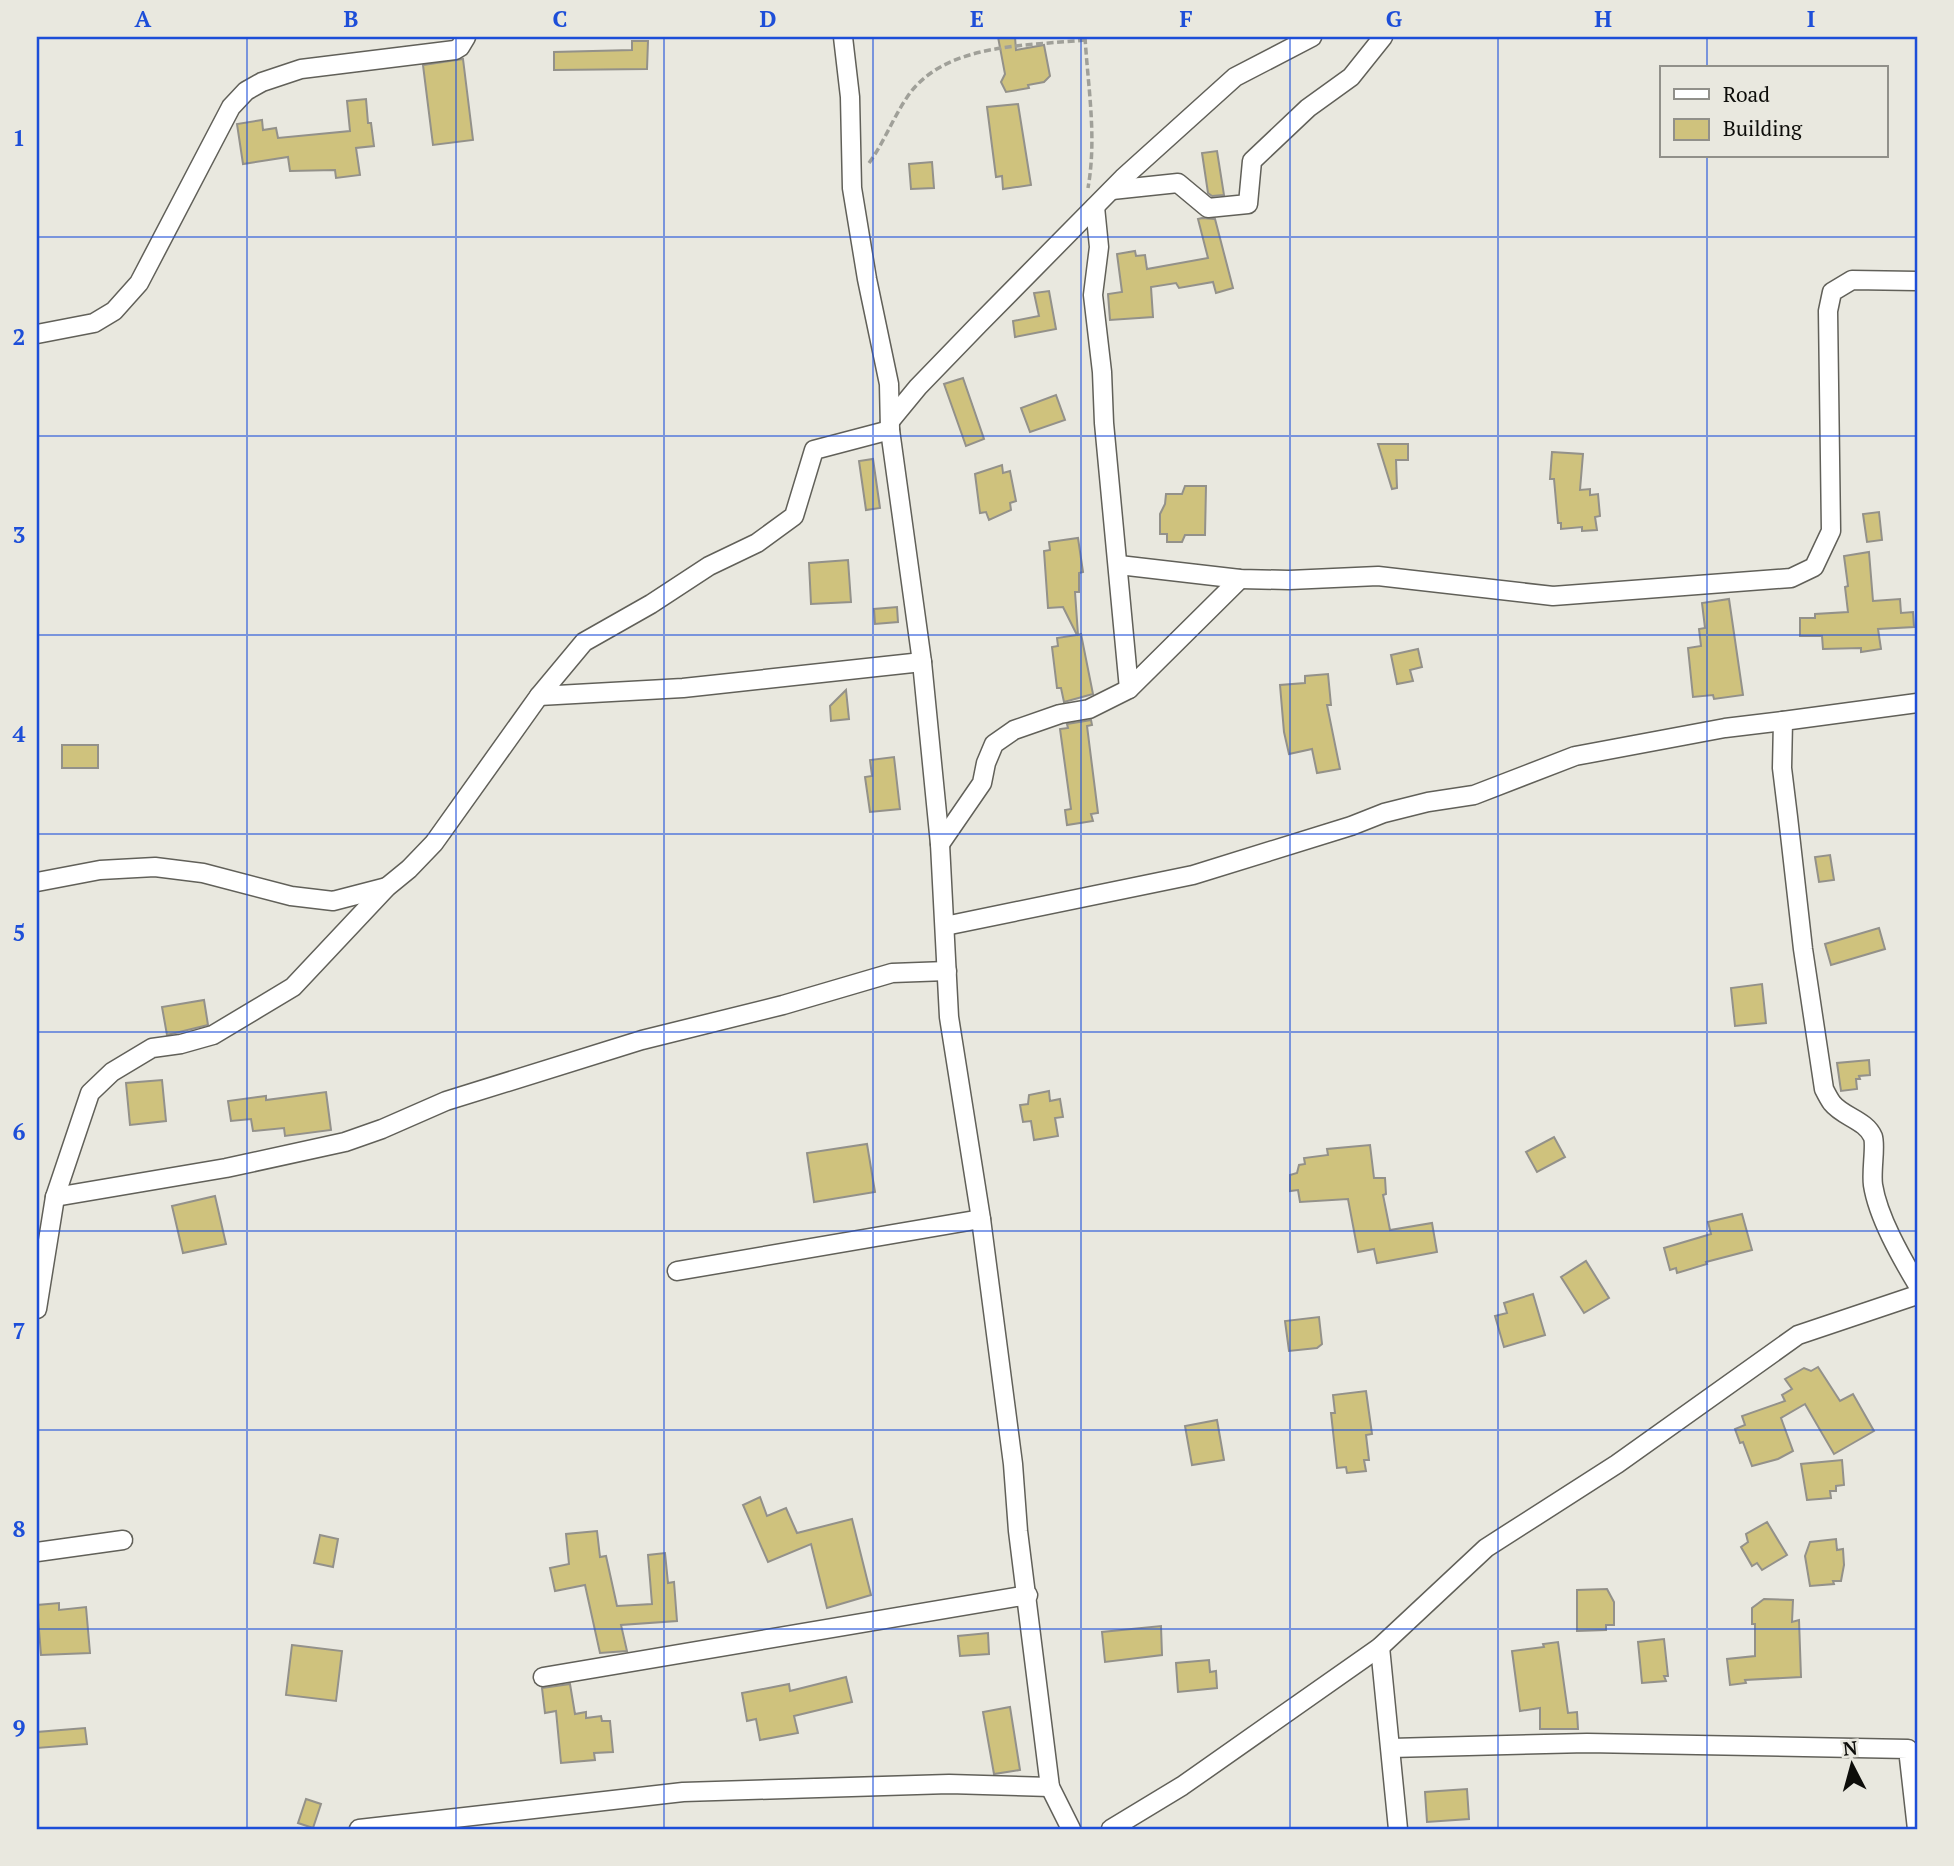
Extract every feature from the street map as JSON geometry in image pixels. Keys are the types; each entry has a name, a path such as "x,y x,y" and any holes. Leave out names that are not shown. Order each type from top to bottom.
{"street":[{"path":"37,334 94,323 114,311 139,284 231,107 246,91 262,82 301,69 455,50 466,37"},
{"path":"844,37 850,97 852,188 888,383 890,426 922,663 940,845 949,1017 982,1219 1050,1787 1071,1829"},
{"path":"37,1309 55,1197 90,1093 111,1072 152,1048 181,1044 213,1035 256,1012 293,987 387,887 433,844 539,696 584,642 709,566 757,543 794,516 814,450 890,426 918,387 1112,190 1235,78 1312,37"},
{"path":"1112,190 1178,183 1208,208 1248,204 1252,161 1308,108 1351,77 1383,37"},
{"path":"1095,207 1099,247 1092,286 1129,689"},
{"path":"1119,565 1240,579 1378,576 1553,596 1791,578 1814,568 1831,531 1828,311 1832,292 1852,280 1917,281"},
{"path":"940,845 982,783 994,744 1014,730 1060,714 1089,709 1129,689 1240,579"},
{"path":"539,696 683,688 922,663"},
{"path":"945,926 1193,875 1351,826 1384,813 1428,802 1474,795 1576,756 1725,728 1917,703"},
{"path":"1783,721 1782,768 1803,949 1824,1089 1832,1104 1872,1134 1875,1145 1871,1171 1875,1192 1898,1251 1917,1284"},
{"path":"37,882 100,870 155,867 203,873 291,896 333,901 387,887"},
{"path":"55,1197 226,1168 345,1142 446,1101 642,1040 892,973 947,971"},
{"path":"677,1271 982,1219"},
{"path":"1111,1829 1182,1786 1380,1647 1486,1548 1617,1464 1798,1335 1917,1294"},
{"path":"37,1552 123,1540"},
{"path":"543,1676 1028,1595"},
{"path":"1380,1647 1398,1829"},
{"path":"1391,1748 1587,1743 1908,1749 1917,1829"},
{"path":"359,1829 683,1791 949,1784 1050,1787"}],"path":[{"path":"852,188 877,152 911,93 933,69 960,56 1085,38 1093,125 1092,165 1082,221"}],"building":[{"path":"998,37 1015,37 1016,50 1044,45 1050,76 1044,82 1028,85 1029,88 1006,92 1001,82 1005,74"},
{"path":"632,41 648,41 647,69 554,70 554,52 632,50"},
{"path":"463,59 473,140 433,145 423,65"},
{"path":"366,99 374,146 356,148 360,175 336,178 335,170 290,171 288,157 243,164 237,124 262,120 263,130 276,128 278,138 350,131 347,101"},
{"path":"1018,104 1031,185 1003,189 1002,176 996,177 987,107"},
{"path":"1217,151 1224,195 1212,196 1208,193 1202,153"},
{"path":"932,162 934,188 911,189 909,164"},
{"path":"1198,219 1215,219 1233,288 1216,293 1213,282 1179,288 1176,283 1151,287 1153,317 1110,320 1108,294 1122,292 1117,254 1135,251 1136,256 1145,255 1147,269 1208,258"},
{"path":"1049,291 1056,329 1015,337 1013,321 1039,316 1034,293"},
{"path":"963,378 984,439 966,446 944,384"},
{"path":"1056,395 1065,420 1030,432 1021,408"},
{"path":"1378,444 1408,444 1408,460 1396,460 1397,488 1392,489"},
{"path":"1552,452 1583,454 1580,490 1590,489 1590,495 1598,494 1600,516 1595,517 1597,530 1582,531 1582,527 1561,529 1561,523 1558,523 1554,479 1550,479"},
{"path":"873,459 880,508 866,510 859,461"},
{"path":"1002,465 1003,473 1010,471 1016,501 1010,503 1011,510 989,520 986,512 980,513 975,474"},
{"path":"1185,486 1206,486 1205,535 1185,535 1182,542 1167,542 1167,534 1160,534 1160,514 1166,494 1182,494"},
{"path":"1879,512 1882,540 1867,542 1863,514"},
{"path":"1078,538 1083,572 1079,573 1079,592 1075,592 1078,635 1081,634 1093,694 1064,702 1061,688 1057,688 1052,647 1058,646 1057,638 1077,635 1063,607 1048,608 1044,551 1050,550 1049,542"},
{"path":"1869,552 1873,601 1900,599 1901,613 1913,612 1914,627 1878,629 1881,649 1861,652 1861,648 1823,649 1822,636 1800,636 1800,618 1815,618 1815,614 1848,612 1844,556"},
{"path":"848,560 851,602 811,604 809,563"},
{"path":"1729,599 1743,695 1714,699 1713,695 1693,697 1688,648 1701,646 1699,629 1705,628 1702,603"},
{"path":"897,607 898,622 875,624 874,609"},
{"path":"1418,649 1422,667 1410,670 1413,681 1397,684 1391,655"},
{"path":"1328,674 1331,705 1327,705 1340,769 1317,773 1312,749 1289,754 1284,732 1280,685 1305,683 1305,676"},
{"path":"846,690 849,719 831,721 830,706"},
{"path":"1091,720 1092,725 1087,726 1098,813 1091,814 1093,821 1067,825 1065,810 1071,809 1060,729 1068,728 1067,724"},
{"path":"62,745 98,745 98,768 62,768"},
{"path":"894,757 900,809 870,812 865,777 872,776 870,760"},
{"path":"1830,855 1834,880 1819,882 1815,857"},
{"path":"1879,928 1885,949 1831,965 1825,944"},
{"path":"1762,984 1766,1023 1735,1026 1731,988"},
{"path":"204,1000 208,1025 167,1035 162,1007"},
{"path":"1869,1060 1870,1075 1856,1079 1857,1089 1841,1091 1837,1063"},
{"path":"162,1080 166,1121 130,1125 126,1083"},
{"path":"1049,1091 1050,1101 1060,1099 1063,1117 1055,1118 1058,1136 1034,1140 1031,1121 1023,1122 1020,1105 1028,1104 1029,1095"},
{"path":"326,1092 331,1130 285,1136 284,1128 253,1131 251,1119 231,1121 228,1101 266,1096 266,1100"},
{"path":"1554,1137 1565,1157 1537,1172 1526,1152"},
{"path":"867,1144 875,1192 814,1202 807,1153"},
{"path":"1370,1145 1374,1178 1385,1178 1386,1194 1383,1195 1390,1230 1432,1223 1437,1252 1377,1263 1374,1249 1358,1252 1348,1199 1300,1202 1298,1190 1290,1191 1290,1175 1297,1173 1299,1165 1305,1164 1304,1158 1328,1155 1327,1149"},
{"path":"215,1196 226,1244 183,1253 172,1206"},
{"path":"1742,1214 1752,1250 1677,1273 1676,1268 1670,1270 1664,1248 1711,1234 1708,1222"},
{"path":"1586,1261 1609,1298 1584,1313 1561,1277"},
{"path":"1533,1294 1545,1335 1504,1347 1495,1316 1507,1313 1504,1303"},
{"path":"1319,1317 1322,1344 1317,1348 1289,1351 1285,1321"},
{"path":"1818,1367 1840,1401 1853,1394 1874,1431 1834,1454 1805,1404 1781,1418 1793,1451 1778,1459 1752,1466 1735,1429 1745,1425 1742,1416 1785,1401 1782,1395 1792,1389 1785,1379 1804,1368 1811,1371"},
{"path":"1366,1391 1372,1434 1366,1435 1369,1460 1364,1460 1366,1471 1347,1473 1346,1467 1337,1468 1331,1413 1335,1413 1333,1395"},
{"path":"1217,1420 1224,1460 1192,1465 1185,1426"},
{"path":"1842,1460 1844,1485 1836,1486 1836,1491 1830,1491 1831,1498 1807,1500 1801,1464"},
{"path":"760,1497 767,1516 786,1508 797,1533 852,1519 871,1595 827,1608 811,1544 768,1562 743,1505"},
{"path":"1767,1522 1787,1555 1762,1570 1757,1563 1752,1566 1741,1547 1748,1542 1746,1534"},
{"path":"597,1531 600,1557 606,1556 617,1606 652,1604 648,1555 665,1553 668,1583 674,1582 677,1621 621,1625 627,1651 600,1653 585,1585 555,1591 550,1568 569,1564 566,1534"},
{"path":"320,1535 338,1539 333,1567 314,1563"},
{"path":"1836,1539 1837,1550 1843,1549 1841,1581 1810,1586 1805,1556 1810,1542"},
{"path":"1607,1589 1614,1602 1614,1625 1606,1625 1606,1630 1577,1631 1577,1590"},
{"path":"1764,1599 1793,1600 1792,1622 1799,1620 1801,1677 1745,1680 1746,1683 1730,1685 1727,1659 1755,1656 1752,1608"},
{"path":"59,1603 59,1610 86,1607 90,1653 41,1655 37,1605"},
{"path":"1161,1626 1162,1655 1105,1662 1102,1632"},
{"path":"988,1633 989,1654 960,1656 958,1636"},
{"path":"1664,1639 1668,1676 1664,1676 1666,1681 1642,1683 1638,1642"},
{"path":"1558,1642 1568,1713 1577,1712 1578,1729 1540,1729 1540,1708 1520,1711 1512,1651 1544,1647 1543,1644"},
{"path":"292,1645 342,1651 336,1701 286,1695"},
{"path":"1209,1660 1210,1672 1216,1671 1217,1688 1178,1692 1176,1663"},
{"path":"846,1677 852,1702 794,1716 798,1733 760,1740 756,1719 747,1721 742,1693 789,1684 790,1691"},
{"path":"570,1684 575,1714 586,1712 586,1718 601,1716 602,1721 610,1721 613,1752 594,1753 595,1760 561,1763 556,1711 545,1713 542,1688"},
{"path":"1010,1707 1020,1770 994,1774 983,1712"},
{"path":"85,1728 87,1744 37,1748 37,1732"},
{"path":"1467,1789 1469,1819 1427,1822 1425,1792"},
{"path":"306,1799 321,1804 313,1828 298,1823"}]}
